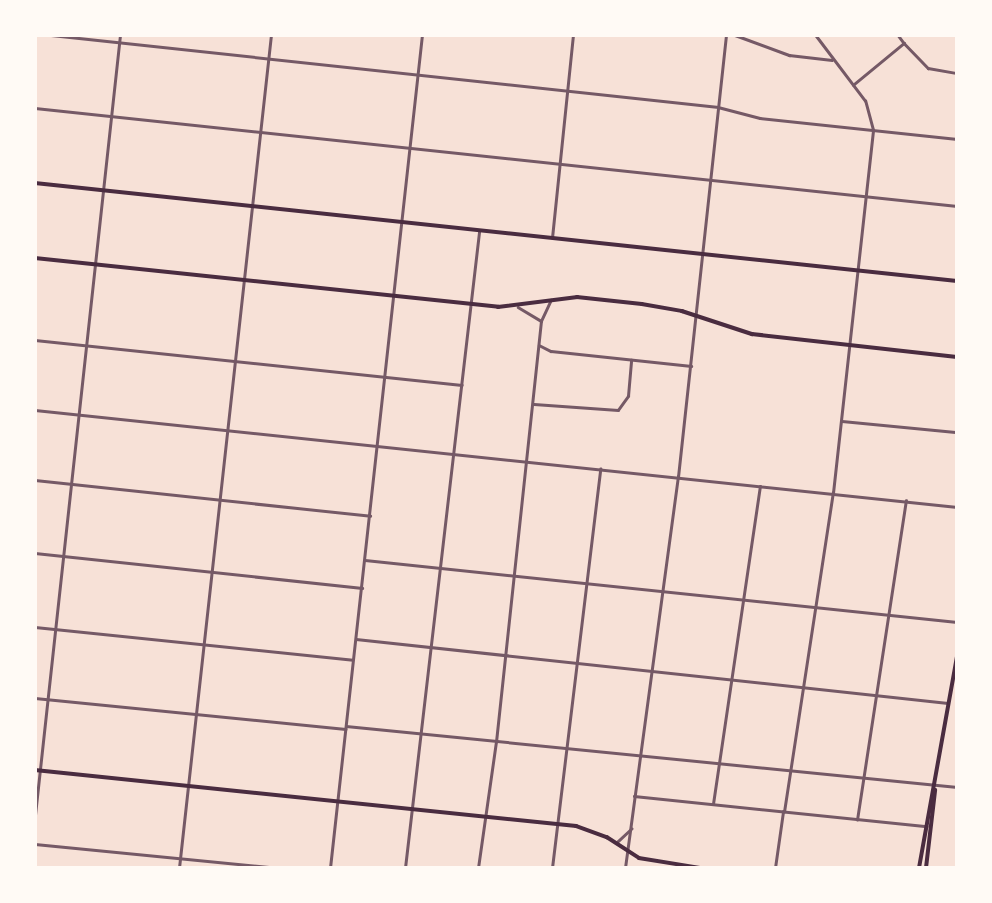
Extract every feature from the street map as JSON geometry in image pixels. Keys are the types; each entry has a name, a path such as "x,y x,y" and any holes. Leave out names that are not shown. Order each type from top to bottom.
{"main road":[{"path":"35,183 957,281"},
{"path":"35,258 471,304 518,307 577,298 642,304 696,315 739,331 957,356"},
{"path":"919,868 936,788 957,657"},
{"path":"37,770 557,824 593,830 628,852 654,863 701,868"},
{"path":"926,868 937,801 936,788"}],"street":[{"path":"51,35 718,107 760,118 957,139"},
{"path":"35,815 37,770 65,557 120,35"},
{"path":"179,868 271,35"},
{"path":"330,868 422,35"},
{"path":"552,238 573,35"},
{"path":"625,868 678,477 726,35"},
{"path":"735,35 789,55 834,60"},
{"path":"775,868 834,493 873,130 872,116 853,85 815,35"},
{"path":"898,35 928,68 957,73"},
{"path":"853,85 904,43"},
{"path":"35,108 957,205"},
{"path":"405,868 423,735 479,230"},
{"path":"478,868 506,656 541,321 551,300"},
{"path":"518,307 541,321"},
{"path":"35,340 462,385"},
{"path":"540,345 551,351 691,366"},
{"path":"534,404 618,410 628,396 631,360"},
{"path":"35,410 957,507"},
{"path":"842,421 957,432"},
{"path":"552,868 600,469"},
{"path":"35,480 370,516"},
{"path":"713,804 760,486"},
{"path":"857,820 906,501"},
{"path":"35,553 362,588"},
{"path":"365,560 957,622"},
{"path":"35,626 354,660"},
{"path":"356,639 950,703"},
{"path":"35,698 718,763 936,788 957,787"},
{"path":"634,796 926,826"},
{"path":"616,844 631,829"},
{"path":"35,844 279,868"}]}
